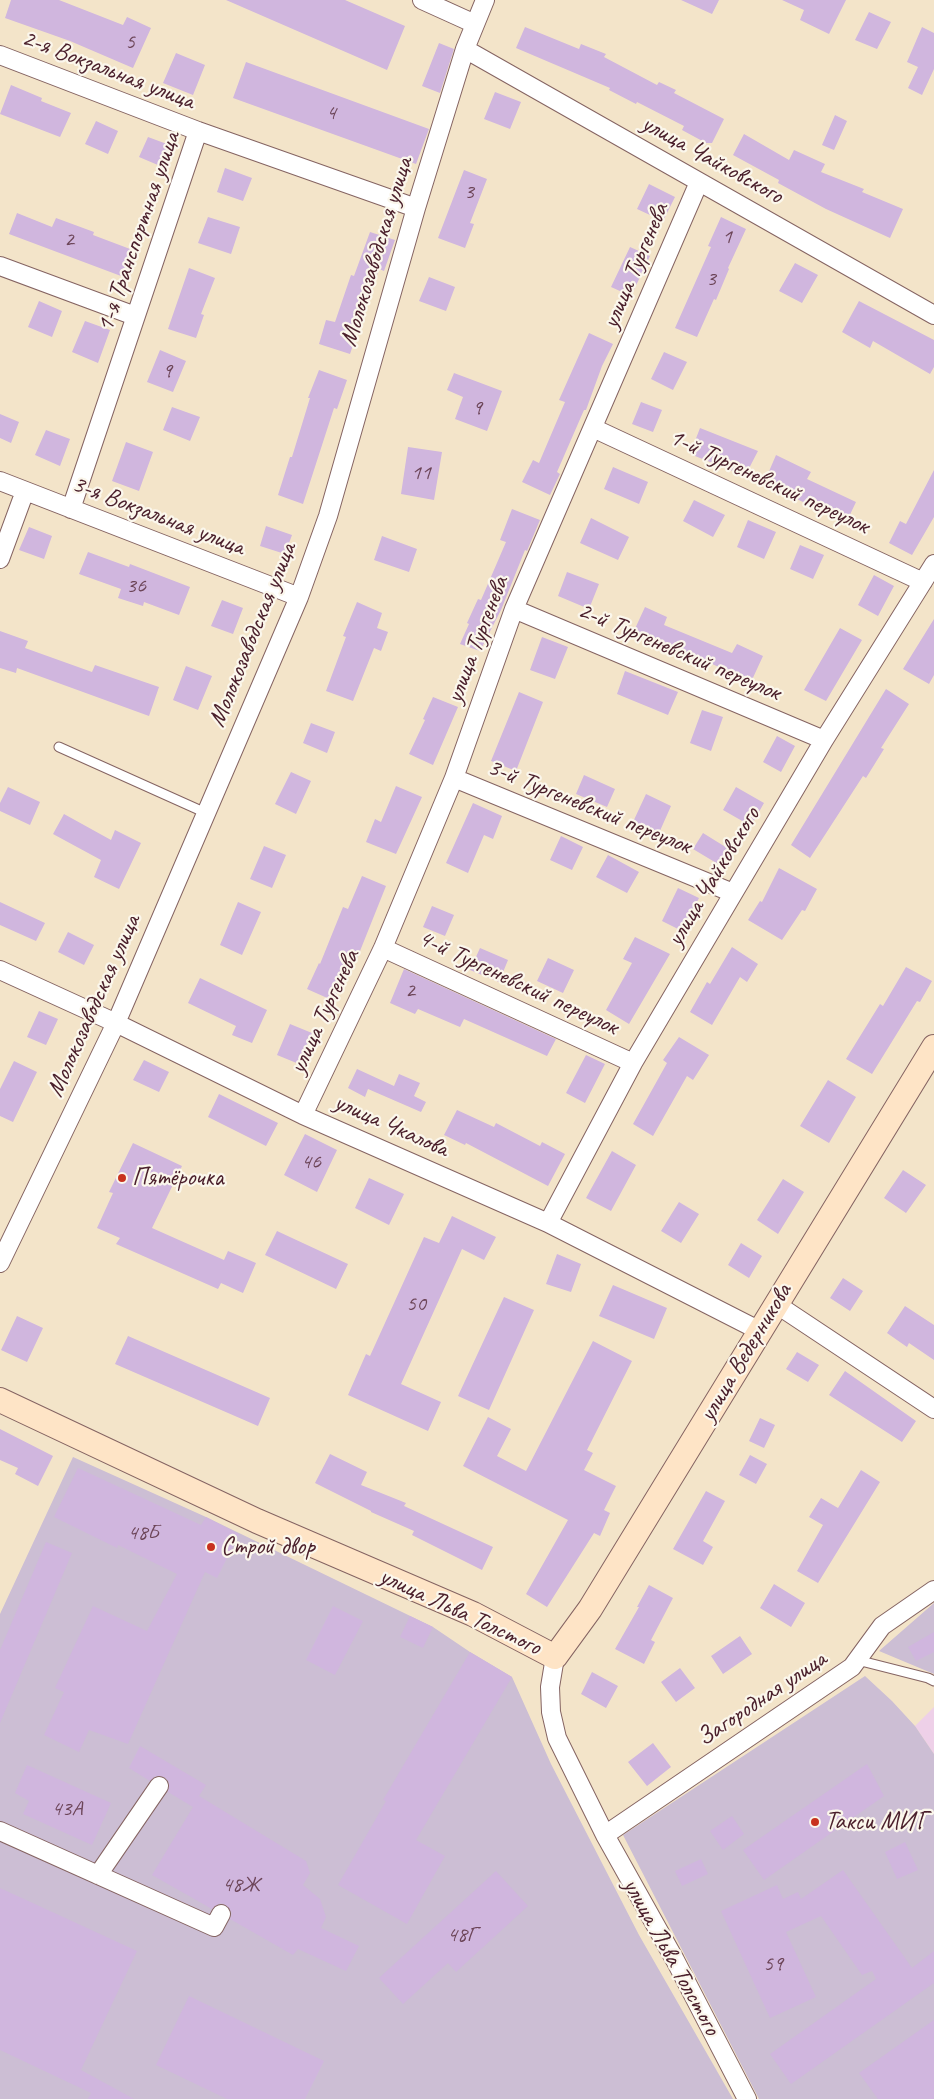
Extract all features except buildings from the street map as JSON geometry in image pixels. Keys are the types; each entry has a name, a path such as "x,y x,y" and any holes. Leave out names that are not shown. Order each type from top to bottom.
{"street":[{"path":"422,0 475,24"},
{"name":"Молокозаводская улица","path":"0,1263 116,1023 299,597 328,516 416,208 465,50 485,0"},
{"name":"улица Чайковского","path":"465,50 934,315"},
{"name":"2-я Вокзальная улица","path":"0,55 198,131"},
{"name":"1-я Транспортная улица","path":"71,509 198,131 416,208"},
{"name":"улица Тургенева","path":"303,1115 383,948 454,778 514,609 699,182"},
{"path":"0,266 135,316"},
{"name":"1-й Тургеневский переулок","path":"593,428 923,582"},
{"name":"3-я Вокзальная улица","path":"0,481 299,597"},
{"path":"0,559 25,491"},
{"name":"улица Чайковского","path":"548,1223 633,1063 824,740 934,564"},
{"name":"2-й Тургеневский переулок","path":"514,609 824,740"},
{"name":"3-й Тургеневский переулок","path":"454,778 733,893"},
{"name":"4-й Тургеневский переулок","path":"383,948 633,1063"},
{"name":"улица Чкалова","path":"0,970 116,1023 303,1115 548,1223 760,1331"},
{"name":"улица Ведерникова","path":"555,1657 590,1609 934,1047"},
{"path":"776,1304 934,1409"},
{"name":"улица Льва Толстого","path":"0,1400 257,1521 473,1614 555,1657 550,1687 551,1712 557,1738 605,1835 675,1960 747,2099"},
{"name":"Загородная улица","path":"605,1835 852,1667 882,1626 934,1590"},
{"path":"98,1875 159,1786"},
{"path":"0,1830 214,1927 221,1914"}],"lane":[{"path":"59,747 206,813"},
{"path":"857,1660 934,1681"}],"shaded area":[{"path":"73,1457 206,1517 433,1627 512,1677 551,1764 639,1935 733,2099 0,2099 0,1614"},
{"path":"934,1603 934,1674 879,1651"},
{"path":"865,1676 915,1726 934,1754 934,2099 759,2099 623,1835"},
{"path":"934,1707 934,1754 915,1726"}],"place":[{"name":"Пятёрочка","path":"122,1178"},
{"name":"Строй двор","path":"211,1547"},
{"name":"Такси МИГ","path":"815,1822"}]}
